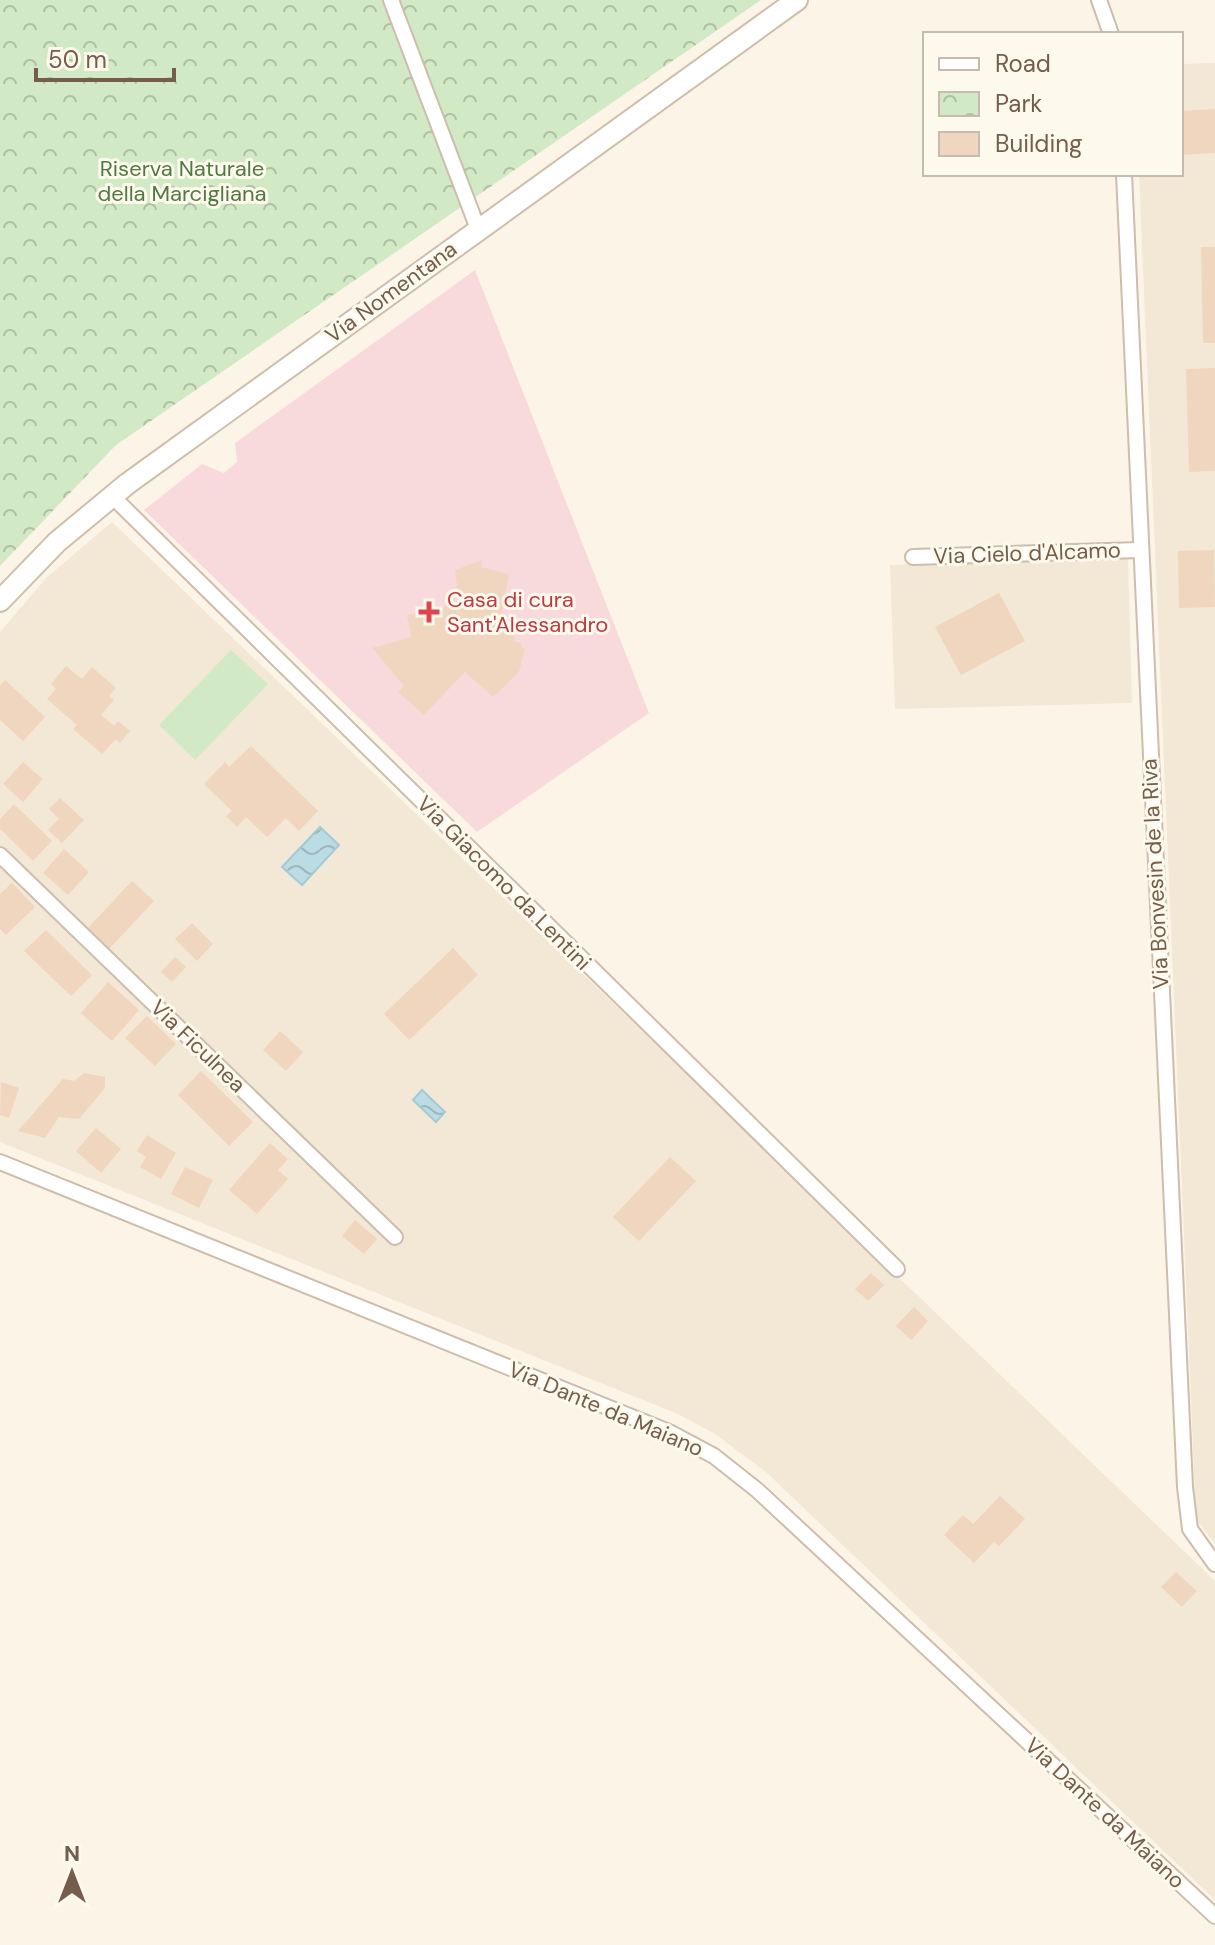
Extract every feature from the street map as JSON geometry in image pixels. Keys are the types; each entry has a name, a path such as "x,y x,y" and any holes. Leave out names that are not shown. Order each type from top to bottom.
{"main road":[{"name":"Via Nomentana","path":"0,601 57,542 112,496 797,0"}],"street":[{"path":"391,0 478,229"},
{"path":"1099,0 1110,32"},
{"name":"Via Bonvesin de la Riva","path":"1124,176 1185,1498 1193,1536 1215,1564"},
{"name":"Via Giacomo da Lentini","path":"112,496 897,1269"},
{"name":"Via Cielo d'Alcamo","path":"913,557 1140,550"},
{"name":"Via Ficulnea","path":"0,855 395,1237"},
{"name":"Via Dante da Maiano","path":"0,1162 669,1432 707,1452 757,1490 1215,1916"}],"shaded area":[{"path":"1215,63 1215,1544 1196,1519 1139,176 1183,176 1183,64"},
{"name":"Casa di cura Sant'Alessandro","path":"475,270 649,713 477,832 144,510 202,464 224,473 237,462 235,443"},
{"path":"112,522 1215,1581 1215,1900 766,1472 715,1434 678,1414 0,1142 0,632 46,578"},
{"path":"1128,558 1132,703 895,709 890,565"}],"green space":[{"name":"Riserva Naturale della Marcigliana","path":"0,0 761,0 116,445 0,566"},
{"path":"231,650 268,684 195,760 159,725"}],"water":[{"path":"320,827 339,845 302,885 282,867"},
{"path":"422,1090 445,1112 436,1122 413,1100"}],"building":[{"path":"1215,109 1215,153 1183,155 1183,111"},
{"path":"1201,247 1215,247 1215,343 1203,343"},
{"path":"1215,368 1215,471 1189,472 1186,369"},
{"path":"1214,550 1215,607 1179,608 1178,551"},
{"path":"482,560 481,567 509,574 498,632 515,636 514,641 521,643 521,648 525,649 519,672 493,697 465,672 424,715 398,692 404,686 372,648 411,637 407,615 459,603 455,570"},
{"path":"999,593 1025,641 961,675 935,627"},
{"path":"66,666 82,679 92,667 116,688 109,696 114,700 101,715 114,726 118,721 130,731 120,743 116,739 102,754 73,729 77,725 47,699 56,689 51,684"},
{"path":"5,680 45,717 23,741 0,720 0,686"},
{"path":"251,746 318,811 299,831 286,818 267,837 246,817 237,827 226,816 232,811 204,784 225,762 229,767"},
{"path":"23,762 43,779 23,802 3,784"},
{"path":"60,798 84,820 62,843 48,830 59,819 49,809"},
{"path":"14,804 52,841 33,861 0,829 0,819"},
{"path":"64,849 89,872 68,895 43,873"},
{"path":"132,881 154,901 109,949 87,929"},
{"path":"12,883 35,907 6,935 0,929 0,894"},
{"path":"192,923 213,944 197,961 175,939"},
{"path":"46,930 92,975 71,996 24,951"},
{"path":"453,948 478,975 409,1040 384,1014"},
{"path":"175,957 186,967 172,982 161,972"},
{"path":"108,982 139,1010 112,1041 81,1013"},
{"path":"147,1016 176,1044 155,1066 125,1038"},
{"path":"280,1031 303,1052 286,1071 263,1050"},
{"path":"201,1071 253,1122 229,1146 178,1095"},
{"path":"84,1073 105,1077 105,1088 79,1119 59,1117 45,1138 18,1131 63,1079 74,1081"},
{"path":"1,1082 19,1088 9,1118 0,1115"},
{"path":"96,1128 121,1149 101,1173 76,1151"},
{"path":"147,1135 176,1153 161,1179 140,1167 146,1157 137,1151"},
{"path":"270,1143 288,1159 278,1170 288,1179 257,1214 229,1190"},
{"path":"670,1157 696,1181 639,1241 613,1217"},
{"path":"185,1167 213,1180 199,1208 171,1194"},
{"path":"355,1220 377,1239 364,1254 342,1236"},
{"path":"871,1273 884,1285 868,1301 855,1289"},
{"path":"914,1307 928,1321 911,1340 896,1326"},
{"path":"1000,1496 1025,1519 999,1546 994,1542 974,1563 944,1535 963,1515 973,1524"},
{"path":"1176,1572 1197,1591 1182,1607 1161,1587"}],"place":[{"name":"Casa di cura Sant'Alessandro","path":"429,612"}]}
